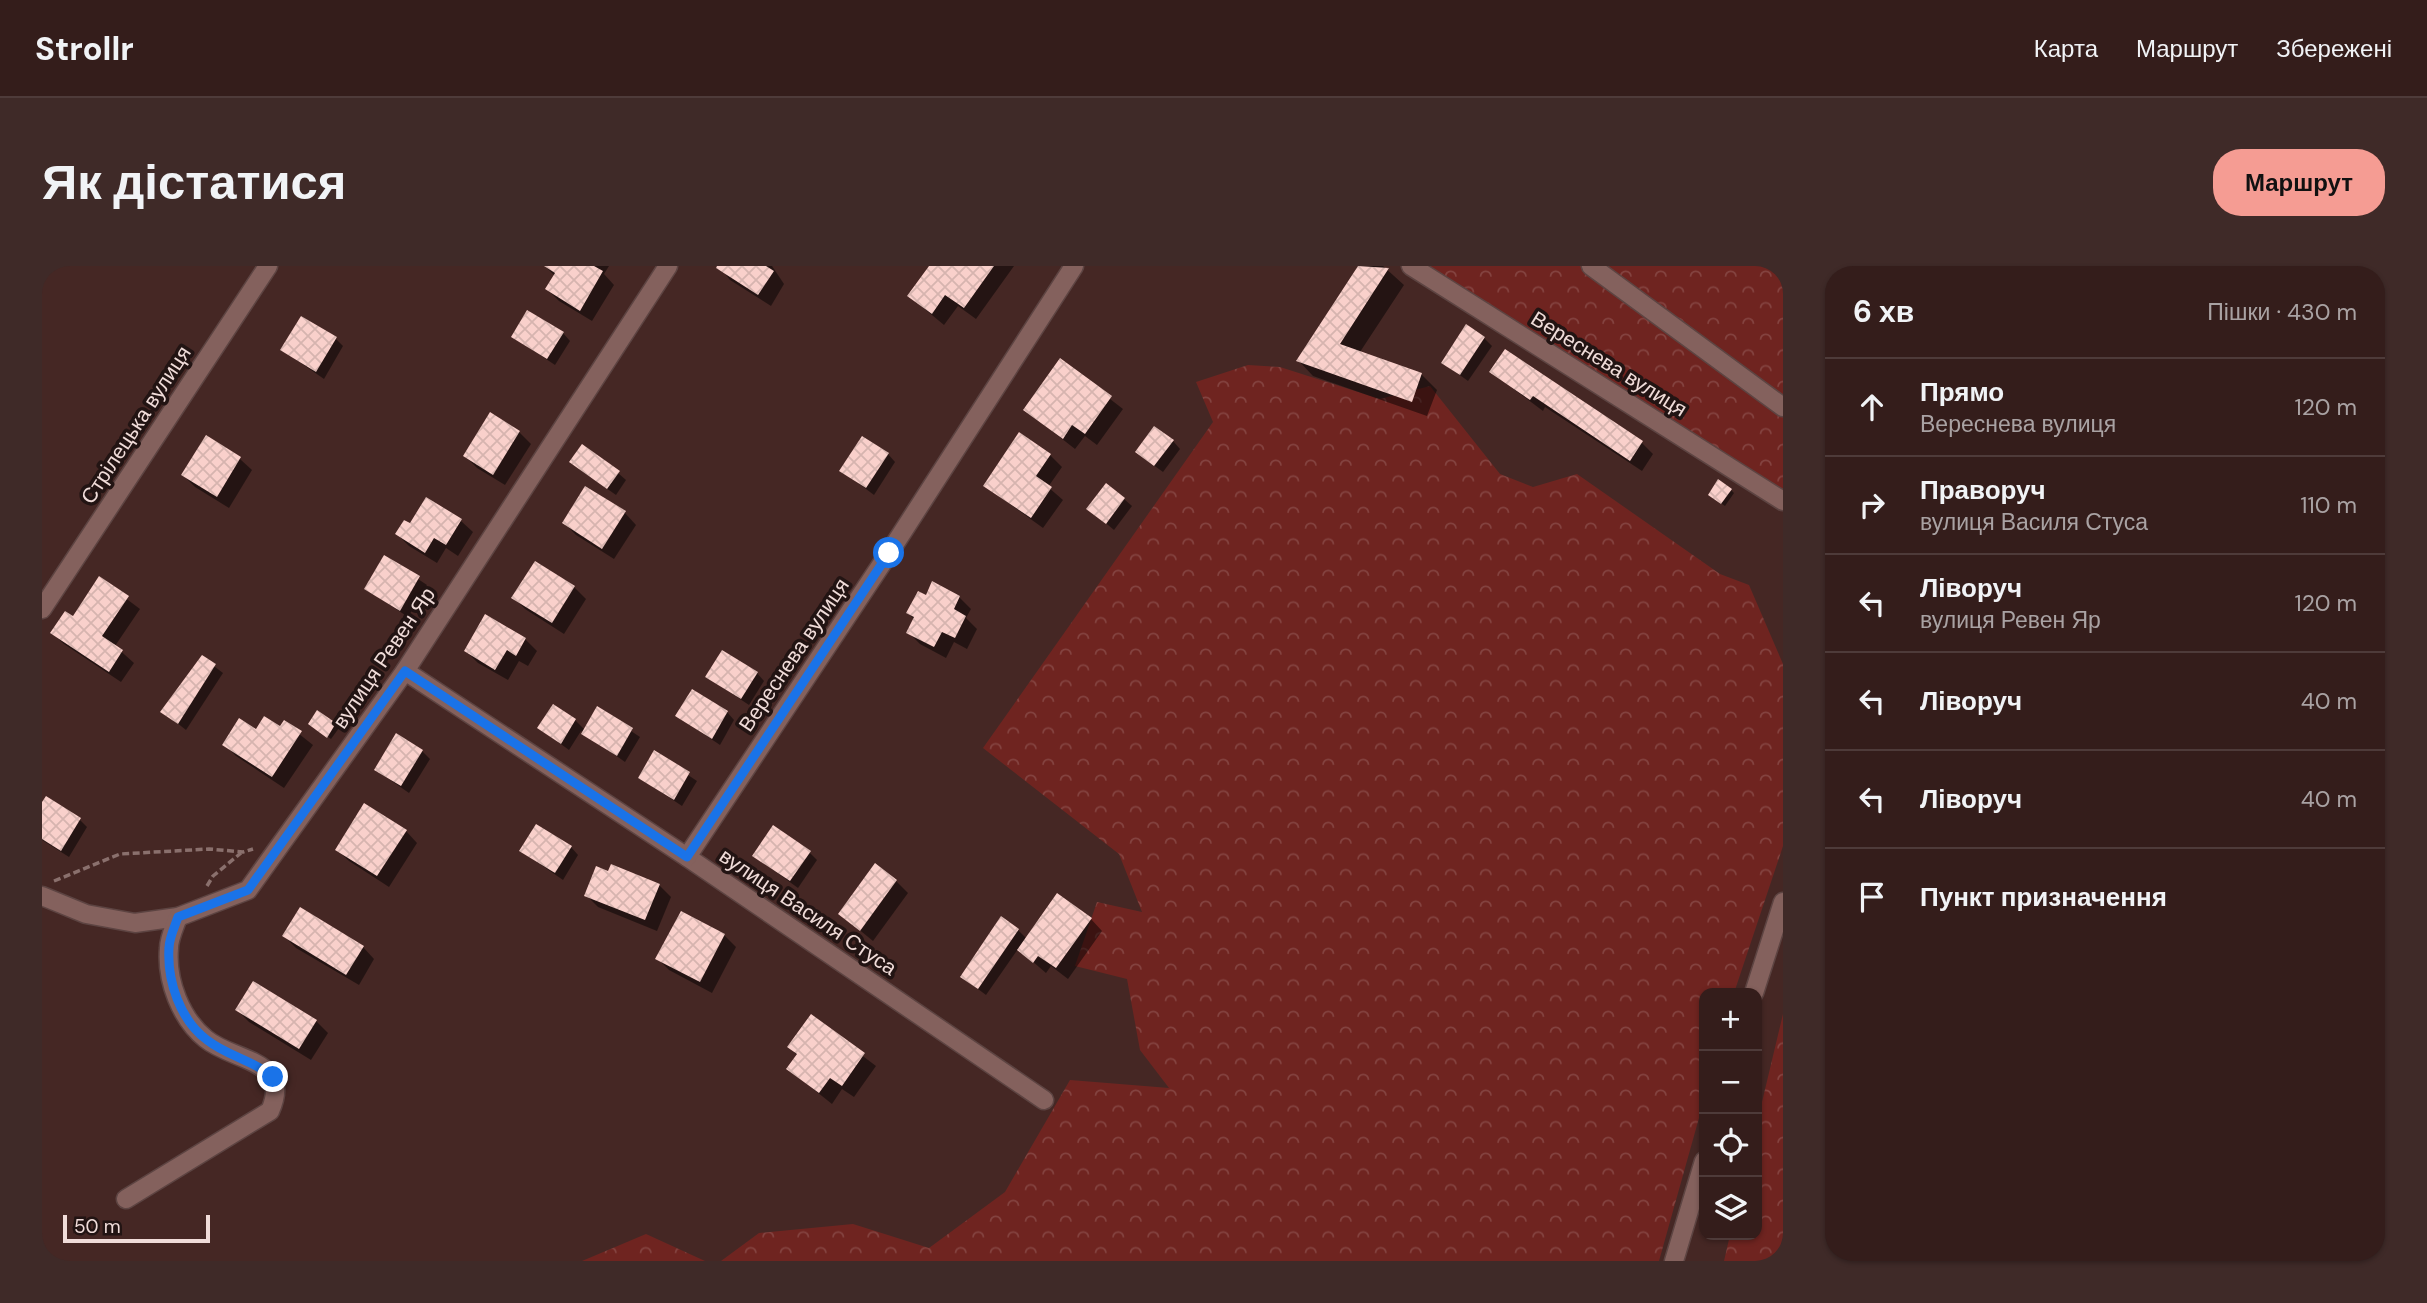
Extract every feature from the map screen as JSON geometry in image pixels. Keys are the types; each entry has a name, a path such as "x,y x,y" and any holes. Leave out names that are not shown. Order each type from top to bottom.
{"street":[{"name":"Стрілецька вулиця","path":"42,609 268,266"},
{"name":"вулиця Ревен Яр","path":"42,896 86,914 135,923 185,914 248,890 405,671 668,266"},
{"name":"Вереснева вулиця","path":"687,857 1074,266"},
{"name":"Вереснева вулиця","path":"1411,266 1783,501"},
{"path":"1591,266 1783,407"},
{"name":"вулиця Василя Стуса","path":"405,671 687,857 1044,1100"},
{"path":"1756,988 1783,902"},
{"path":"126,1199 270,1111 277,1095 273,1077 258,1064 208,1041 187,1021 173,988 169,948 185,914"},
{"path":"1674,1261 1699,1177"}],"path":[{"path":"42,886 120,854 209,849 243,852 282,841"},
{"path":"185,914 213,876 243,852"}],"green space":[{"path":"1420,266 1783,266 1783,498"},
{"path":"1248,365 1280,367 1380,399 1430,386 1500,474 1533,487 1577,474 1720,574 1749,585 1783,664 1783,846 1736,988 1699,988 1699,1118 1659,1261 721,1261 759,1233 853,1224 929,1248 1005,1192 1070,1080 1169,1088 1140,1050 1127,979 1075,966 1097,902 1142,912 1119,854 983,748 1213,422 1196,382"},
{"path":"1783,1014 1783,1261 1724,1261 1729,1240 1762,1240 1762,1102"},
{"path":"646,1234 705,1261 582,1261"}],"building":[{"path":"544,266 594,266 603,271 580,311 545,289 555,273"},
{"path":"766,266 774,271 758,295 716,268"},
{"path":"929,266 994,266 964,308 945,295 932,314 907,296"},
{"path":"1358,266 1389,268 1340,344 1422,373 1412,402 1296,361"},
{"path":"527,310 564,332 547,359 511,337"},
{"path":"301,316 337,337 316,372 280,350"},
{"path":"1466,324 1485,337 1460,375 1441,363"},
{"path":"1505,349 1643,441 1630,461 1533,396 1530,400 1489,372"},
{"path":"1060,358 1112,396 1085,434 1072,425 1063,439 1023,410"},
{"path":"490,412 520,431 493,475 463,456"},
{"path":"1154,426 1174,440 1154,466 1135,452"},
{"path":"1019,432 1051,454 1036,476 1052,487 1031,518 983,486"},
{"path":"206,435 241,457 217,497 181,475"},
{"path":"862,436 889,453 866,488 839,471"},
{"path":"582,444 620,471 607,489 569,462"},
{"path":"1718,479 1732,489 1721,504 1708,495"},
{"path":"1106,483 1125,498 1106,524 1086,509"},
{"path":"585,486 626,511 602,549 562,523"},
{"path":"426,497 462,519 446,545 434,538 425,553 395,534 404,520 410,523"},
{"path":"384,555 420,576 400,611 364,589"},
{"path":"535,561 575,586 552,623 511,598"},
{"path":"99,576 129,596 102,636 123,650 109,672 50,633 65,611 73,616"},
{"path":"932,581 960,596 954,609 966,616 955,638 942,632 934,647 906,633 914,617 906,613 918,591 926,595"},
{"path":"485,614 526,638 516,656 507,650 495,670 464,651"},
{"path":"722,650 758,672 741,699 705,677"},
{"path":"202,655 216,664 178,724 160,712"},
{"path":"692,689 728,711 712,739 675,716"},
{"path":"553,704 576,719 561,744 537,728"},
{"path":"597,706 633,728 617,756 581,734"},
{"path":"317,710 336,723 327,738 308,724"},
{"path":"264,716 280,726 284,720 302,731 272,777 222,745 239,718 256,729"},
{"path":"396,733 423,750 401,786 374,770"},
{"path":"654,750 690,772 674,800 638,778"},
{"path":"46,796 81,818 61,851 42,839 42,802"},
{"path":"364,803 407,830 377,876 335,850"},
{"path":"536,824 572,846 555,873 519,851"},
{"path":"773,825 811,851 790,881 752,856"},
{"path":"875,863 897,880 860,931 838,914"},
{"path":"611,864 660,884 645,920 584,896 596,866 608,871"},
{"path":"1057,893 1092,918 1056,968 1038,956 1033,963 1017,950"},
{"path":"300,907 364,946 346,975 282,936"},
{"path":"681,911 725,934 700,982 655,959"},
{"path":"1001,916 1019,929 978,989 960,977"},
{"path":"253,981 317,1020 299,1049 235,1010"},
{"path":"811,1014 865,1053 842,1086 830,1078 819,1093 786,1069 797,1054 787,1047"}],"route":[{"path":"273,1077 258,1064 208,1041 187,1021 173,988 169,948 178,917 248,890 405,671 687,857 889,553"}]}
